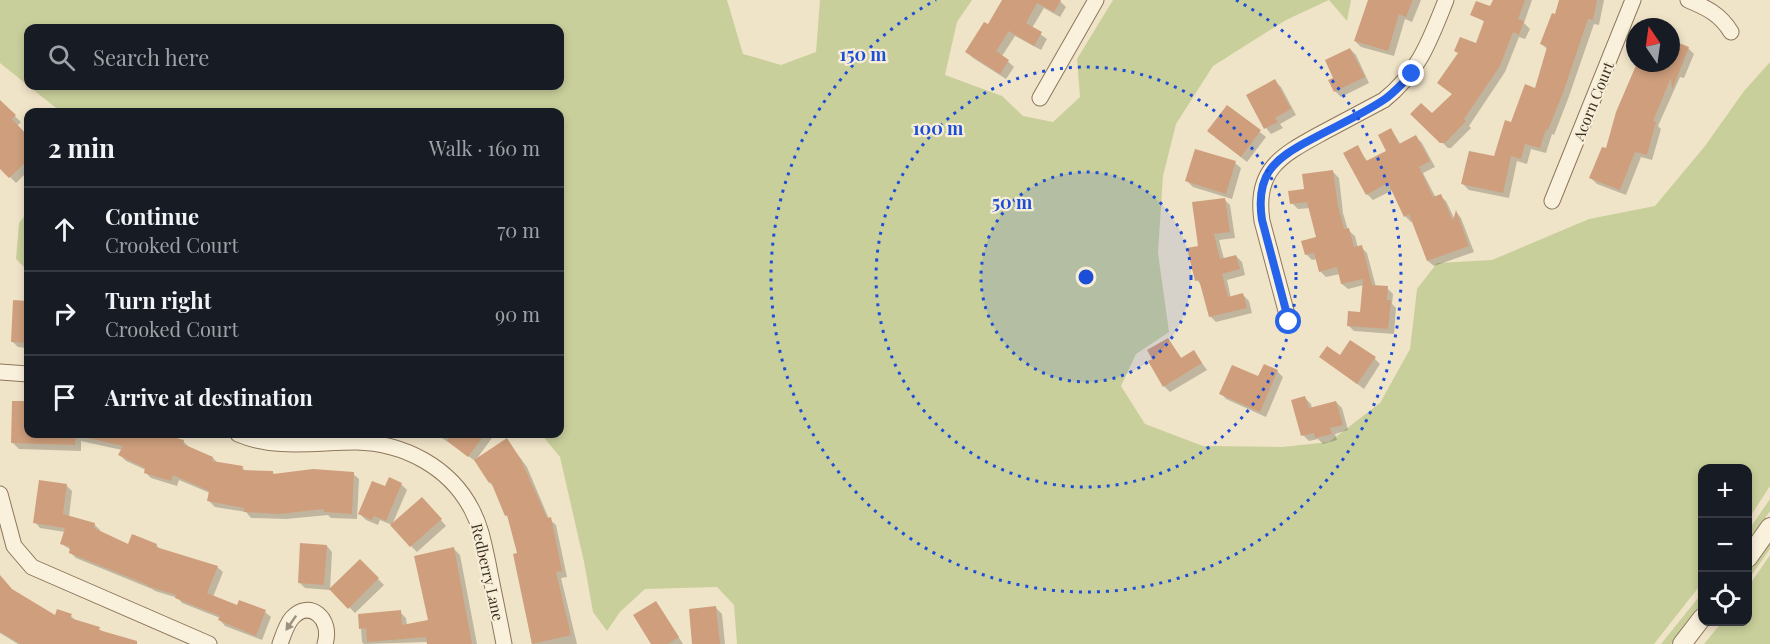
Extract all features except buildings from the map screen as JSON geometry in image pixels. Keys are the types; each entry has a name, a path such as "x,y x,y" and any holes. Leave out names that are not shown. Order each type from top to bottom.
{"street":[{"path":"1040,98 1096,0"},
{"path":"1289,322 1259,205 1263,182 1270,169 1287,152 1384,100 1396,90 1412,74 1424,54 1446,0"},
{"name":"Acorn Court","path":"1552,201 1633,0"},
{"path":"1688,0 1713,10 1731,32"},
{"path":"0,372 24,374"},
{"name":"Redberry Lane","path":"252,438 287,444 358,442 380,444 417,456 436,467 460,491 481,531 504,644"},
{"path":"0,494 14,546 32,567 209,644"},
{"path":"1752,552 1770,527"},
{"path":"280,644 293,617 309,611 320,615 325,620 328,633 325,644"},
{"path":"1682,644 1698,623"}],"green space":[{"path":"0,0 727,0 743,54 781,65 816,52 820,0 972,0 957,22 945,75 1002,96 1023,116 1053,122 1080,97 1077,59 1113,0 1329,0 1286,20 1213,66 1176,124 1163,176 1158,253 1169,332 1136,354 1121,386 1145,424 1203,446 1282,447 1329,442 1380,403 1410,349 1417,289 1437,263 1492,260 1589,219 1655,206 1705,146 1744,91 1770,62 1770,486 1752,514 1752,464 1698,464 1698,588 1654,644 737,644 734,605 717,587 645,589 620,612 607,631 593,612 560,457 544,438 564,438 564,108 56,108 34,90 564,90 564,24 24,24 24,82 0,63"},
{"path":"1329,0 1351,0 1347,21"},
{"path":"24,217 24,267 16,259 19,223"},
{"path":"1770,499 1770,511 1752,537 1752,525"},
{"path":"1770,538 1770,549 1752,574 1752,564"},
{"path":"1770,555 1770,644 1704,644 1719,626 1752,626 1752,581"},
{"path":"1698,598 1698,610 1671,644 1661,644"}],"route":[{"path":"1289,322 1259,205 1263,182 1280,157 1384,100 1412,74"}]}
